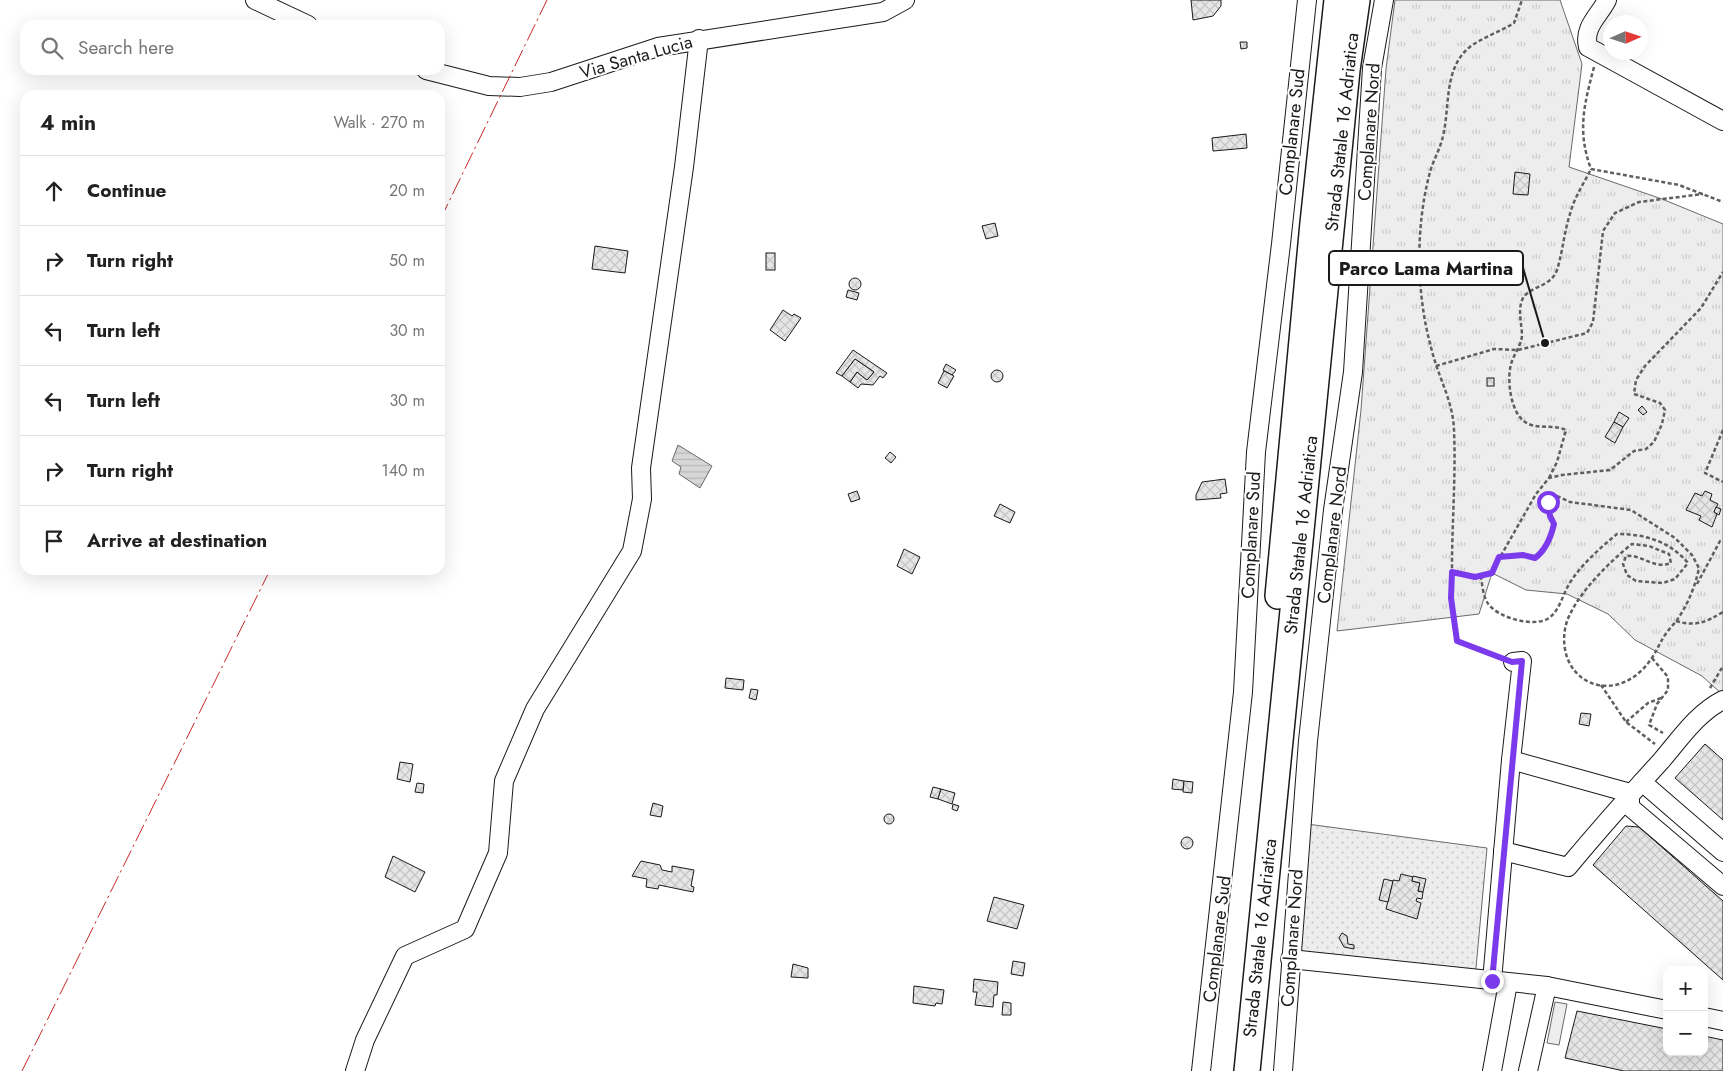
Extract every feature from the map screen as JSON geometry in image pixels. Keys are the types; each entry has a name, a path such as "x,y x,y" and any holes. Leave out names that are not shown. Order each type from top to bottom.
{"highway":[{"name":"Strada Statale 16 Adriatica","path":"1232,1071 1313,223 1338,0"},
{"name":"Strada Statale 16 Adriatica","path":"1247,1071 1347,70 1356,0"}],"street":[{"path":"255,0 297,20"},
{"name":"Via Santa Lucia","path":"445,75 490,86 520,88 552,82 658,48 699,39 883,12 905,0"},
{"name":"Complanare Sud","path":"1201,1071 1243,692 1256,452 1281,244 1307,0"},
{"name":"Complanare Nord","path":"1283,1071 1308,741 1333,510 1354,372 1372,68 1384,0"},
{"path":"1607,0 1591,23 1587,34 1588,47 1723,121"},
{"path":"355,1071 365,1040 405,956 465,929 498,853 504,781 535,708 632,551 642,500 641,468 684,167 699,39"},
{"path":"1492,1071 1500,982 1503,851 1522,661 1512,662"},
{"path":"1503,851 1568,867 1636,787 1711,706 1716,695"},
{"path":"1511,760 1636,787 1723,852"},
{"path":"1636,787 1630,807 1723,886"},
{"path":"1290,959 1547,986 1663,1009"},
{"path":"1528,1071 1547,986"},
{"path":"1708,1018 1723,1021"}],"path":[{"path":"1512,662 1457,641 1451,598 1454,430 1452,403 1436,366 1424,310 1420,244 1425,195 1430,170 1442,141 1452,70 1470,47 1514,23 1522,0"},
{"path":"1452,572 1475,577 1492,573 1499,557 1536,494 1549,478 1557,462 1566,430 1525,422 1516,410 1512,396 1510,375 1512,362 1522,336 1520,327 1522,300 1528,293 1550,282 1556,272 1570,213 1592,169 1584,148 1582,125 1597,53"},
{"path":"1592,169 1678,185 1723,202"},
{"path":"1436,366 1494,349 1518,350 1542,346 1565,337 1587,333 1593,322 1603,231 1615,213 1639,202 1703,194"},
{"path":"1549,478 1610,470 1623,458 1634,451 1646,449 1654,442 1662,424 1665,410 1660,404 1634,394 1636,380 1645,366 1701,308 1723,272"},
{"path":"1723,430 1706,473 1723,482"},
{"path":"1499,557 1523,555 1535,558 1542,553 1552,533 1554,524 1550,516 1548,502 1553,494 1570,502 1630,510 1659,526 1675,538 1692,555 1699,568 1695,587"},
{"path":"1481,576 1487,602 1496,612 1528,622 1542,622 1552,616 1569,583 1580,569 1617,534 1650,537 1683,556 1688,563 1685,570 1676,579 1662,583 1636,581 1627,575 1623,564 1626,556 1635,555 1654,564 1665,565 1671,563 1669,554 1661,549 1632,544 1595,580 1575,604 1565,628 1564,654 1570,666 1580,676 1593,684 1611,687 1623,684 1641,670 1657,652 1720,541 1723,541"},
{"path":"1676,621 1689,625 1702,624 1723,612"},
{"path":"1652,658 1668,676 1668,690 1649,725 1671,737"},
{"path":"1716,695 1723,666"},
{"path":"1601,685 1626,722 1661,748"},
{"path":"1626,722 1648,702 1662,698"}],"green space":[{"path":"1395,0 1560,0 1582,64 1569,167 1662,199 1723,224 1723,695 1702,676 1635,640 1608,614 1567,594 1526,590 1492,573 1479,614 1337,631 1361,410 1386,69"},
{"path":"1307,824 1487,848 1475,979 1295,961"}],"shaded area":[{"path":"678,445 712,466 700,488 679,474 681,467 672,461"},
{"path":"1555,1002 1567,1004 1559,1045 1547,1043"}],"building":[{"path":"1191,0 1221,0 1221,6 1213,16 1193,20"},
{"path":"1240,42 1247,42 1247,48 1241,49"},
{"path":"1246,134 1247,148 1213,151 1212,138"},
{"path":"1515,172 1530,174 1528,195 1513,194"},
{"path":"995,223 998,236 986,239 982,226"},
{"path":"595,246 628,251 625,273 592,269"},
{"path":"766,253 775,253 775,270 766,270"},
{"path":"855,278 861,284 855,290 849,284"},
{"path":"848,290 859,293 857,300 846,297"},
{"path":"783,310 792,316 794,314 801,318 785,341 770,330"},
{"path":"853,350 887,373 883,378 880,376 873,385 861,384 858,388 850,382 857,372 867,380 874,372 855,359 842,376 836,373"},
{"path":"855,359 874,372 867,380 857,372 850,382 842,376"},
{"path":"946,364 956,370 952,375 943,370"},
{"path":"997,370 1003,376 997,382 991,376"},
{"path":"944,371 954,376 947,388 938,383"},
{"path":"1487,378 1494,378 1494,386 1487,386"},
{"path":"1642,406 1647,412 1643,415 1638,410"},
{"path":"1619,412 1629,418 1623,427 1614,422"},
{"path":"1614,422 1623,427 1615,443 1605,437"},
{"path":"890,452 896,457 891,463 885,458"},
{"path":"1225,479 1227,493 1220,494 1221,498 1196,500 1196,495 1202,482"},
{"path":"857,491 860,499 851,502 848,494"},
{"path":"1705,491 1712,494 1710,500 1718,504 1714,512 1717,514 1712,527 1699,520 1701,516 1686,510 1695,493 1702,496"},
{"path":"1000,504 1015,512 1010,523 994,516"},
{"path":"1716,507 1721,509 1719,515 1714,512"},
{"path":"904,549 920,557 912,574 897,566"},
{"path":"726,678 744,680 743,690 725,688"},
{"path":"751,689 758,690 756,700 749,698"},
{"path":"1581,713 1591,714 1589,726 1579,724"},
{"path":"1705,744 1723,760 1723,820 1675,778"},
{"path":"400,762 413,764 410,782 397,779"},
{"path":"1173,779 1184,781 1183,790 1172,789"},
{"path":"1184,781 1193,782 1192,793 1183,792"},
{"path":"417,783 424,784 423,793 415,792"},
{"path":"933,787 941,789 938,799 930,797"},
{"path":"941,789 955,793 952,804 938,799"},
{"path":"653,803 663,806 661,817 650,815"},
{"path":"953,804 959,806 957,811 952,809"},
{"path":"889,814 894,819 889,824 884,819"},
{"path":"1626,826 1639,827 1723,901 1723,980 1708,966 1593,865"},
{"path":"1185,837 1189,837 1193,843 1189,849 1185,849 1181,845 1181,841"},
{"path":"393,856 425,872 415,892 385,877"},
{"path":"641,861 660,865 662,870 672,872 672,866 694,870 691,886 694,887 693,892 659,885 658,889 646,887 647,879 632,876"},
{"path":"1401,874 1413,877 1412,881 1420,883 1418,891 1423,892 1422,899 1417,898 1416,901 1421,903 1417,919 1386,909 1393,880 1399,881"},
{"path":"1413,876 1426,879 1423,892 1418,891 1420,883 1412,881"},
{"path":"1384,879 1393,881 1388,902 1379,900"},
{"path":"994,897 1024,905 1017,929 987,921"},
{"path":"1342,933 1347,936 1348,944 1354,945 1354,949 1344,947 1339,938"},
{"path":"1013,961 1025,963 1023,976 1011,974"},
{"path":"793,964 808,968 808,978 791,977"},
{"path":"974,979 998,982 997,995 994,995 993,1007 975,1005 977,992 973,992"},
{"path":"914,986 944,990 942,1004 936,1003 935,1006 913,1003"},
{"path":"1003,1002 1011,1003 1011,1015 1002,1015"},
{"path":"1577,1011 1663,1028 1663,1056 1708,1056 1708,1037 1723,1040 1723,1071 1624,1071 1565,1058"}],"power":[{"path":"445,210 547,0"},
{"path":"22,1071 268,575"}],"place":[{"name":"Parco Lama Martina","path":"1545,343"}],"route":[{"path":"1492,981 1511,760 1522,661 1512,662 1457,641 1451,598 1452,572 1475,577 1492,573 1499,557 1523,555 1535,558 1542,553 1552,533 1554,524 1550,516 1548,502"}]}
